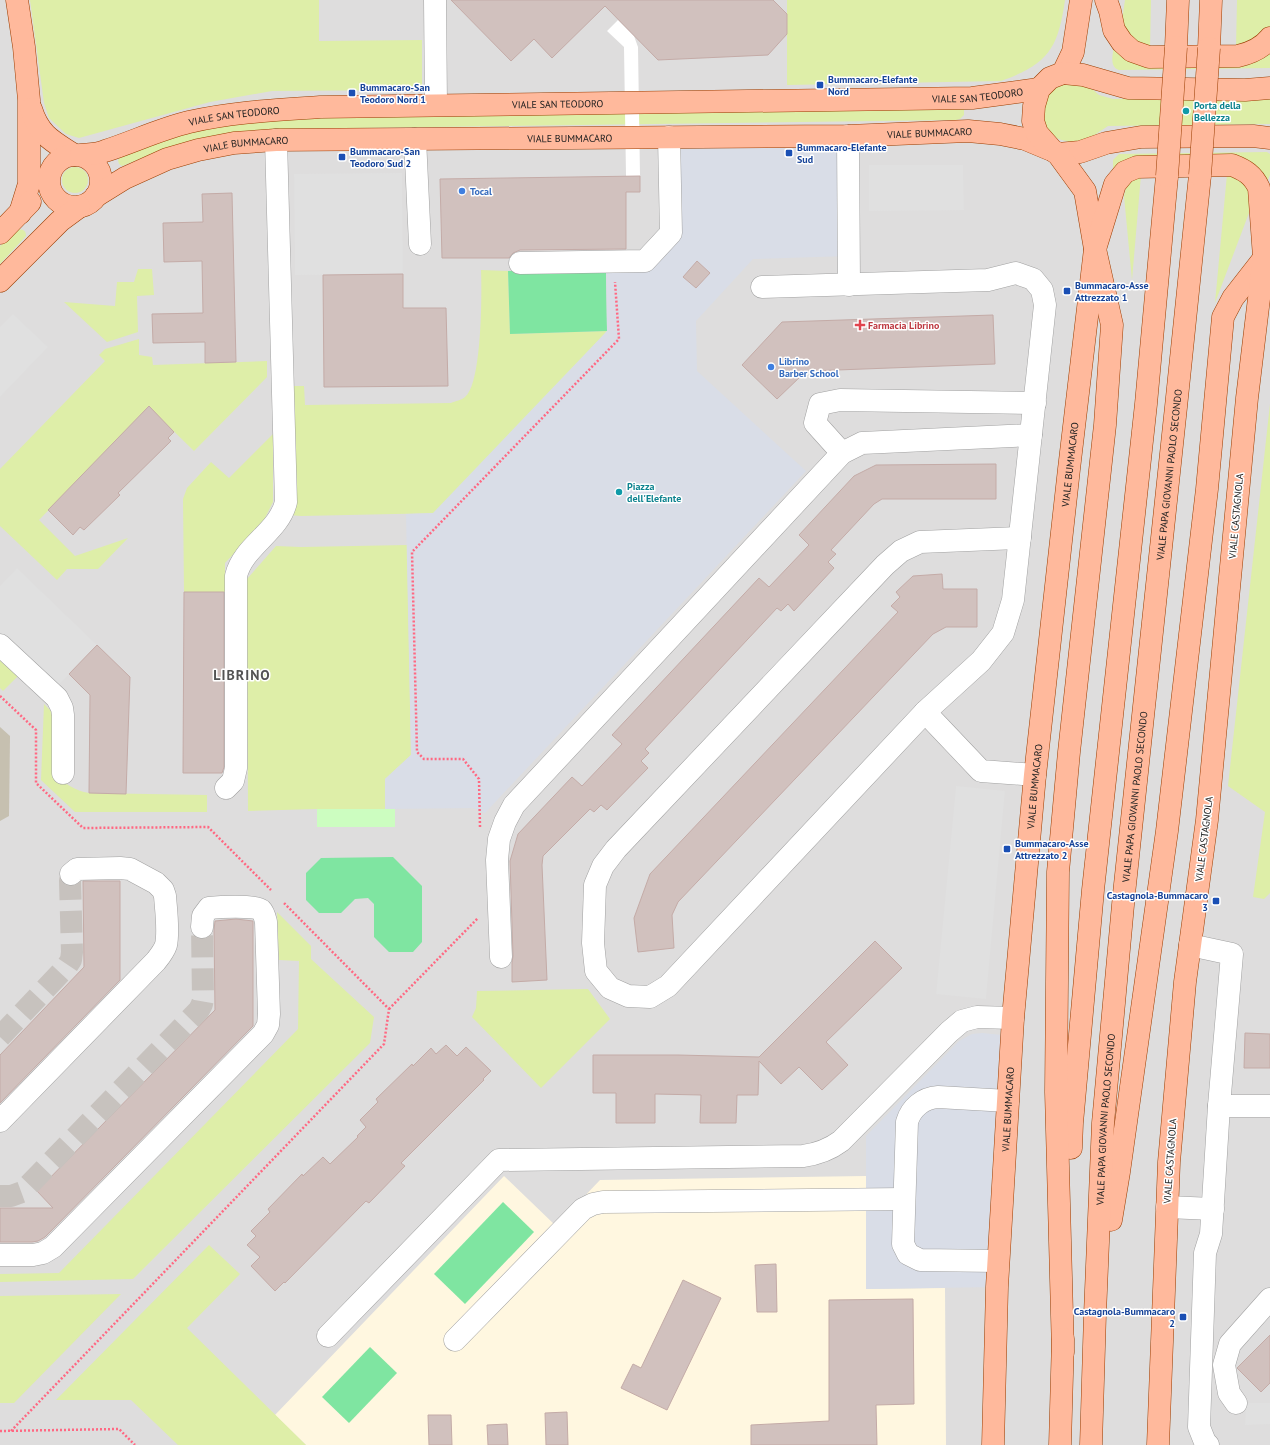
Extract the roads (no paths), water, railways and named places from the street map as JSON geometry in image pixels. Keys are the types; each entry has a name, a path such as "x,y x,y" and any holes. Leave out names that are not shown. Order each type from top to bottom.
{"main road":[{"path":"17,0 24,47 29,100 29,184 20,212"},
{"path":"1063,73 1073,52 1081,0"},
{"path":"1106,0 1114,30 1122,42 1132,51 1149,57 1238,56 1250,53 1265,44 1270,38"},
{"path":"1060,1444 1072,1123 1093,890 1146,404 1168,176 1178,0"},
{"name":"VIALE PAPA GIOVANNI PAOLO SECONDO","path":"1091,1445 1103,1123 1124,894 1200,175 1211,0"},
{"path":"1063,1352 1056,1092 1058,872 1069,752 1105,425 1112,325 1095,249 1085,191 1055,152 1037,133 1033,121 1034,106 1040,89 1050,78 1063,73 1083,75 1128,88 1245,90 1270,88"},
{"name":"VIALE SAN TEODORO","path":"78,155 104,152 159,131 188,122 219,116 266,110 320,107 436,105 972,98 1040,89"},
{"path":"29,100 35,120 40,130 49,140 94,162 100,175 101,182 87,201 71,207 58,201 50,189 50,173 45,158 29,135"},
{"name":"VIALE BUMMACARO","path":"0,281 60,221 87,201 125,178 167,159 198,150 234,143 276,140 848,136 968,131 1000,134 1025,139 1055,152"},
{"path":"1055,152 1080,152 1106,144 1142,137 1253,136 1270,138"},
{"path":"0,233 42,188 53,166 62,158 78,155"},
{"name":"VIALE CASTAGNOLA","path":"1095,249 1115,184 1125,172 1137,167 1232,165 1245,170 1254,178 1259,188 1267,253 1247,398 1207,820 1185,982 1169,1162 1158,1445"},
{"name":"VIALE BUMMACARO","path":"992,1445 998,1261 1013,1018 1035,775 1095,249"},
{"path":"1095,1314 1119,1172 1167,831 1206,497 1223,317 1233,298 1267,253"},
{"path":"1093,1382 1100,1445"}],"street":[{"path":"435,0 436,105"},
{"path":"848,136 849,284"},
{"path":"520,263 644,261 671,232 669,137"},
{"path":"415,139 420,244"},
{"path":"226,788 233,781 236,768 236,576 238,567 244,559 284,512 286,502 276,140"},
{"path":"762,287 988,280 1016,273 1033,279 1042,290 1045,305 1035,403 1031,435 1020,538 1013,600 1003,633 981,661 925,712 668,986 650,997 628,996 610,988 596,971 593,943 595,885 603,866 616,849 885,565 901,551 920,542 1020,538"},
{"path":"842,453 815,423 820,404 840,400 1035,403"},
{"path":"501,957 498,853 499,839 504,822 514,805 842,453 862,443 1031,435"},
{"path":"0,645 57,698 60,703 63,715 63,773"},
{"path":"925,712 981,771 1035,775"},
{"path":"0,1121 156,961 166,944 165,896 163,890 156,883 125,868 77,869 71,874"},
{"path":"0,1255 33,1255 43,1253 53,1247 263,1034 268,1025 269,1014 266,922 264,914 254,908 209,908 203,916 202,927"},
{"path":"1190,945 1232,954 1211,1234 1206,1253 1199,1427 1205,1442 1208,1445"},
{"path":"328,1336 499,1160 803,1156 818,1154 830,1149 841,1141 949,1032 962,1021 977,1017 1013,1018"},
{"path":"998,1261 920,1260 908,1254 903,1244 907,1122 909,1116 922,1101 929,1098 938,1097 1008,1101"},
{"path":"1220,1106 1270,1106"},
{"path":"455,1340 583,1209 593,1204 603,1202 904,1199"},
{"path":"1168,1206 1213,1209"},
{"path":"1236,1403 1228,1393 1224,1365 1230,1344 1270,1299"}],"tunnel":[{"path":"0,1037 71,960 71,874"},
{"path":"0,1196 11,1196 22,1192 199,1010 203,998 202,927"}],"place":[{"name":"Bummacaro-Elefante Nord","path":"820,85"},
{"name":"Bummacaro-San Teodoro Nord 1","path":"352,93"},
{"name":"Porta della Bellezza","path":"1186,111"},
{"name":"Bummacaro-Elefante Sud","path":"789,153"},
{"name":"Bummacaro-San Teodoro Sud 2","path":"342,157"},
{"name":"Tocal","path":"462,191"},
{"name":"Bummacaro-Asse Attrezzato 1","path":"1067,291"},
{"name":"Farmacia Librino","path":"860,325"},
{"name":"Librino Barber School","path":"771,367"},
{"name":"Piazza dell'Elefante","path":"619,492"},
{"name":"Bummacaro-Asse Attrezzato 2","path":"1007,849"},
{"name":"Castagnola-Bummacaro 3","path":"1216,901"},
{"name":"Castagnola-Bummacaro 2","path":"1183,1317"}],"district":[{"name":"LIBRINO","path":"242,675"}]}
